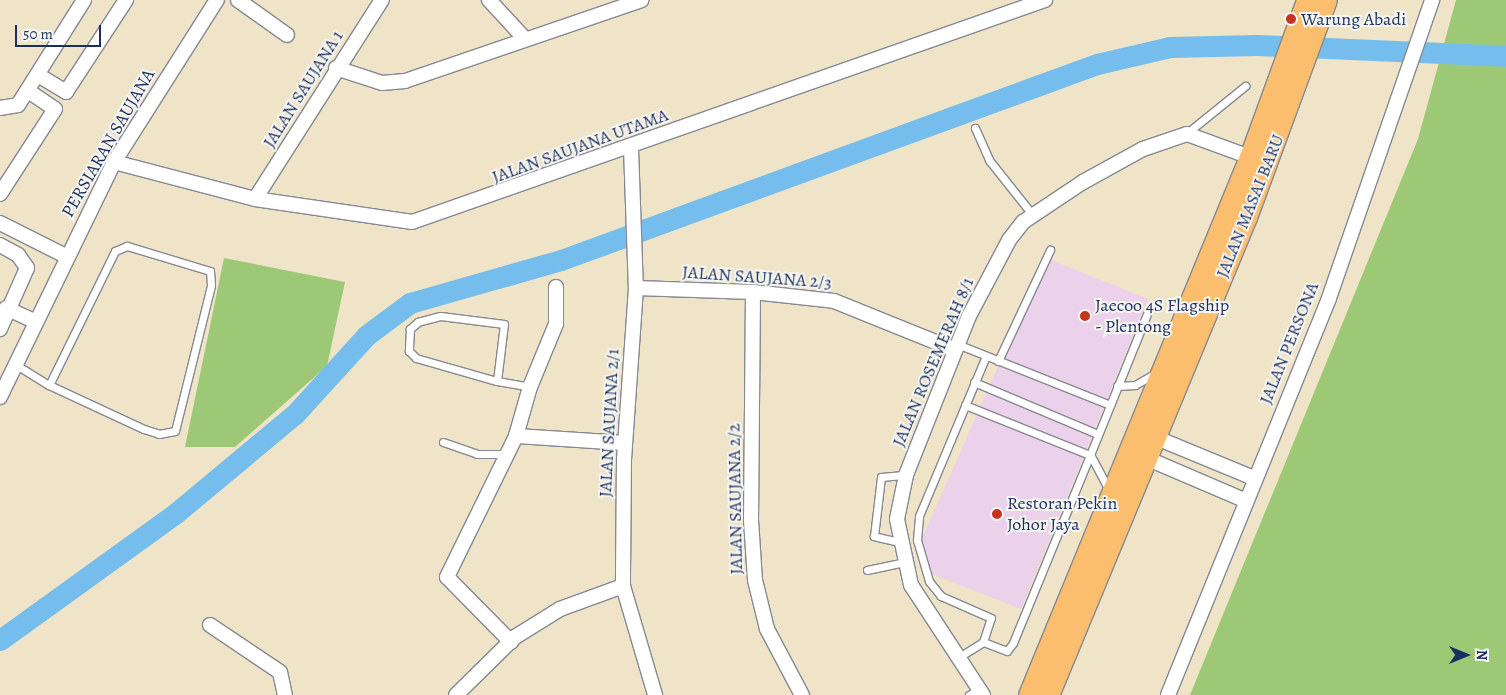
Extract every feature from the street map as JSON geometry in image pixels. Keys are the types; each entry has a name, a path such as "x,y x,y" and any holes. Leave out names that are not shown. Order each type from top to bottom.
{"main road":[{"name":"JALAN MASAI BARU","path":"1048,695 1137,454 1274,146 1294,67 1314,8"},
{"name":"JALAN MASAI BARU","path":"1146,433 1164,366 1250,157 1294,67"},
{"path":"1250,157 1265,154 1274,146"},
{"name":"JALAN MASAI BARU","path":"1029,695 1110,493 1137,454"}],"street":[{"path":"0,108 18,106 84,0"},
{"path":"38,75 66,92 126,0"},
{"name":"PERSIARAN SAUJANA","path":"0,397 18,366 66,256 114,162 217,0"},
{"path":"238,0 287,35"},
{"name":"JALAN SAUJANA 1","path":"260,192 344,71 382,0"},
{"path":"489,0 525,40"},
{"path":"344,71 392,84 642,0"},
{"name":"JALAN SAUJANA UTAMA","path":"114,162 412,222 631,148 1045,0"},
{"name":"JALAN PERSONA","path":"1168,695 1244,500 1329,298 1406,67 1420,36 1432,0"},
{"path":"0,194 55,109 28,91"},
{"path":"1187,134 1250,157"},
{"name":"JALAN ROSEMERAH 8/1","path":"977,693 959,657 911,585 898,542 899,496 906,475 956,347 1009,240 1032,214 1143,149 1187,134"},
{"name":"JALAN SAUJANA 2/1","path":"631,148 636,238 636,288 625,443 623,586 654,695"},
{"path":"0,223 66,256"},
{"path":"0,245 18,255 27,268 6,308 0,329"},
{"path":"511,642 447,577 516,436 530,387 556,324 556,287"},
{"name":"JALAN SAUJANA 2/3","path":"636,288 753,292 839,302 956,347"},
{"name":"JALAN SAUJANA 2/2","path":"753,292 751,520 755,580 767,630 802,695"},
{"path":"6,308 36,322"},
{"path":"1146,433 1254,478"},
{"path":"516,436 625,443"},
{"path":"1137,454 1244,500"},
{"path":"456,695 511,642 560,609 623,586"},
{"path":"210,625 280,672 285,695"}],"lane":[{"path":"1187,134 1245,86"},
{"path":"975,128 989,160 1032,214"},
{"path":"18,366 49,385 158,434 175,431 212,285 210,271 127,246 114,250 49,385"},
{"path":"998,361 1050,250"},
{"path":"983,642 1007,651 1013,642 1147,314"},
{"path":"497,381 504,324 440,316 418,322 410,330 409,351 416,358 497,381 530,387"},
{"path":"956,347 986,356 1110,406"},
{"path":"959,657 983,642 991,618 941,596 921,563 917,540 919,516 986,356"},
{"path":"1118,386 1144,382 1164,366"},
{"path":"974,382 1098,434"},
{"path":"965,405 1090,455 1110,493"},
{"path":"443,442 477,454 506,454"},
{"path":"898,542 874,536 881,477 906,475"},
{"path":"867,570 904,562"}],"shaded area":[{"path":"1046,258 1148,299 1021,609 929,573 921,541"}],"green space":[{"path":"1456,0 1506,0 1506,695 1190,695 1418,139"},
{"path":"224,258 345,282 327,366 235,447 185,447"}],"waterway":[{"path":"0,640 176,513 295,414 367,335 410,303 561,260 1097,64 1170,47 1257,45 1506,56"}],"place":[{"name":"Warung Abadi","path":"1291,19"},
{"name":"Jaecoo 4S Flagship - Plentong","path":"1085,316"},
{"name":"Restoran Pekin Johor Jaya","path":"997,514"}]}
